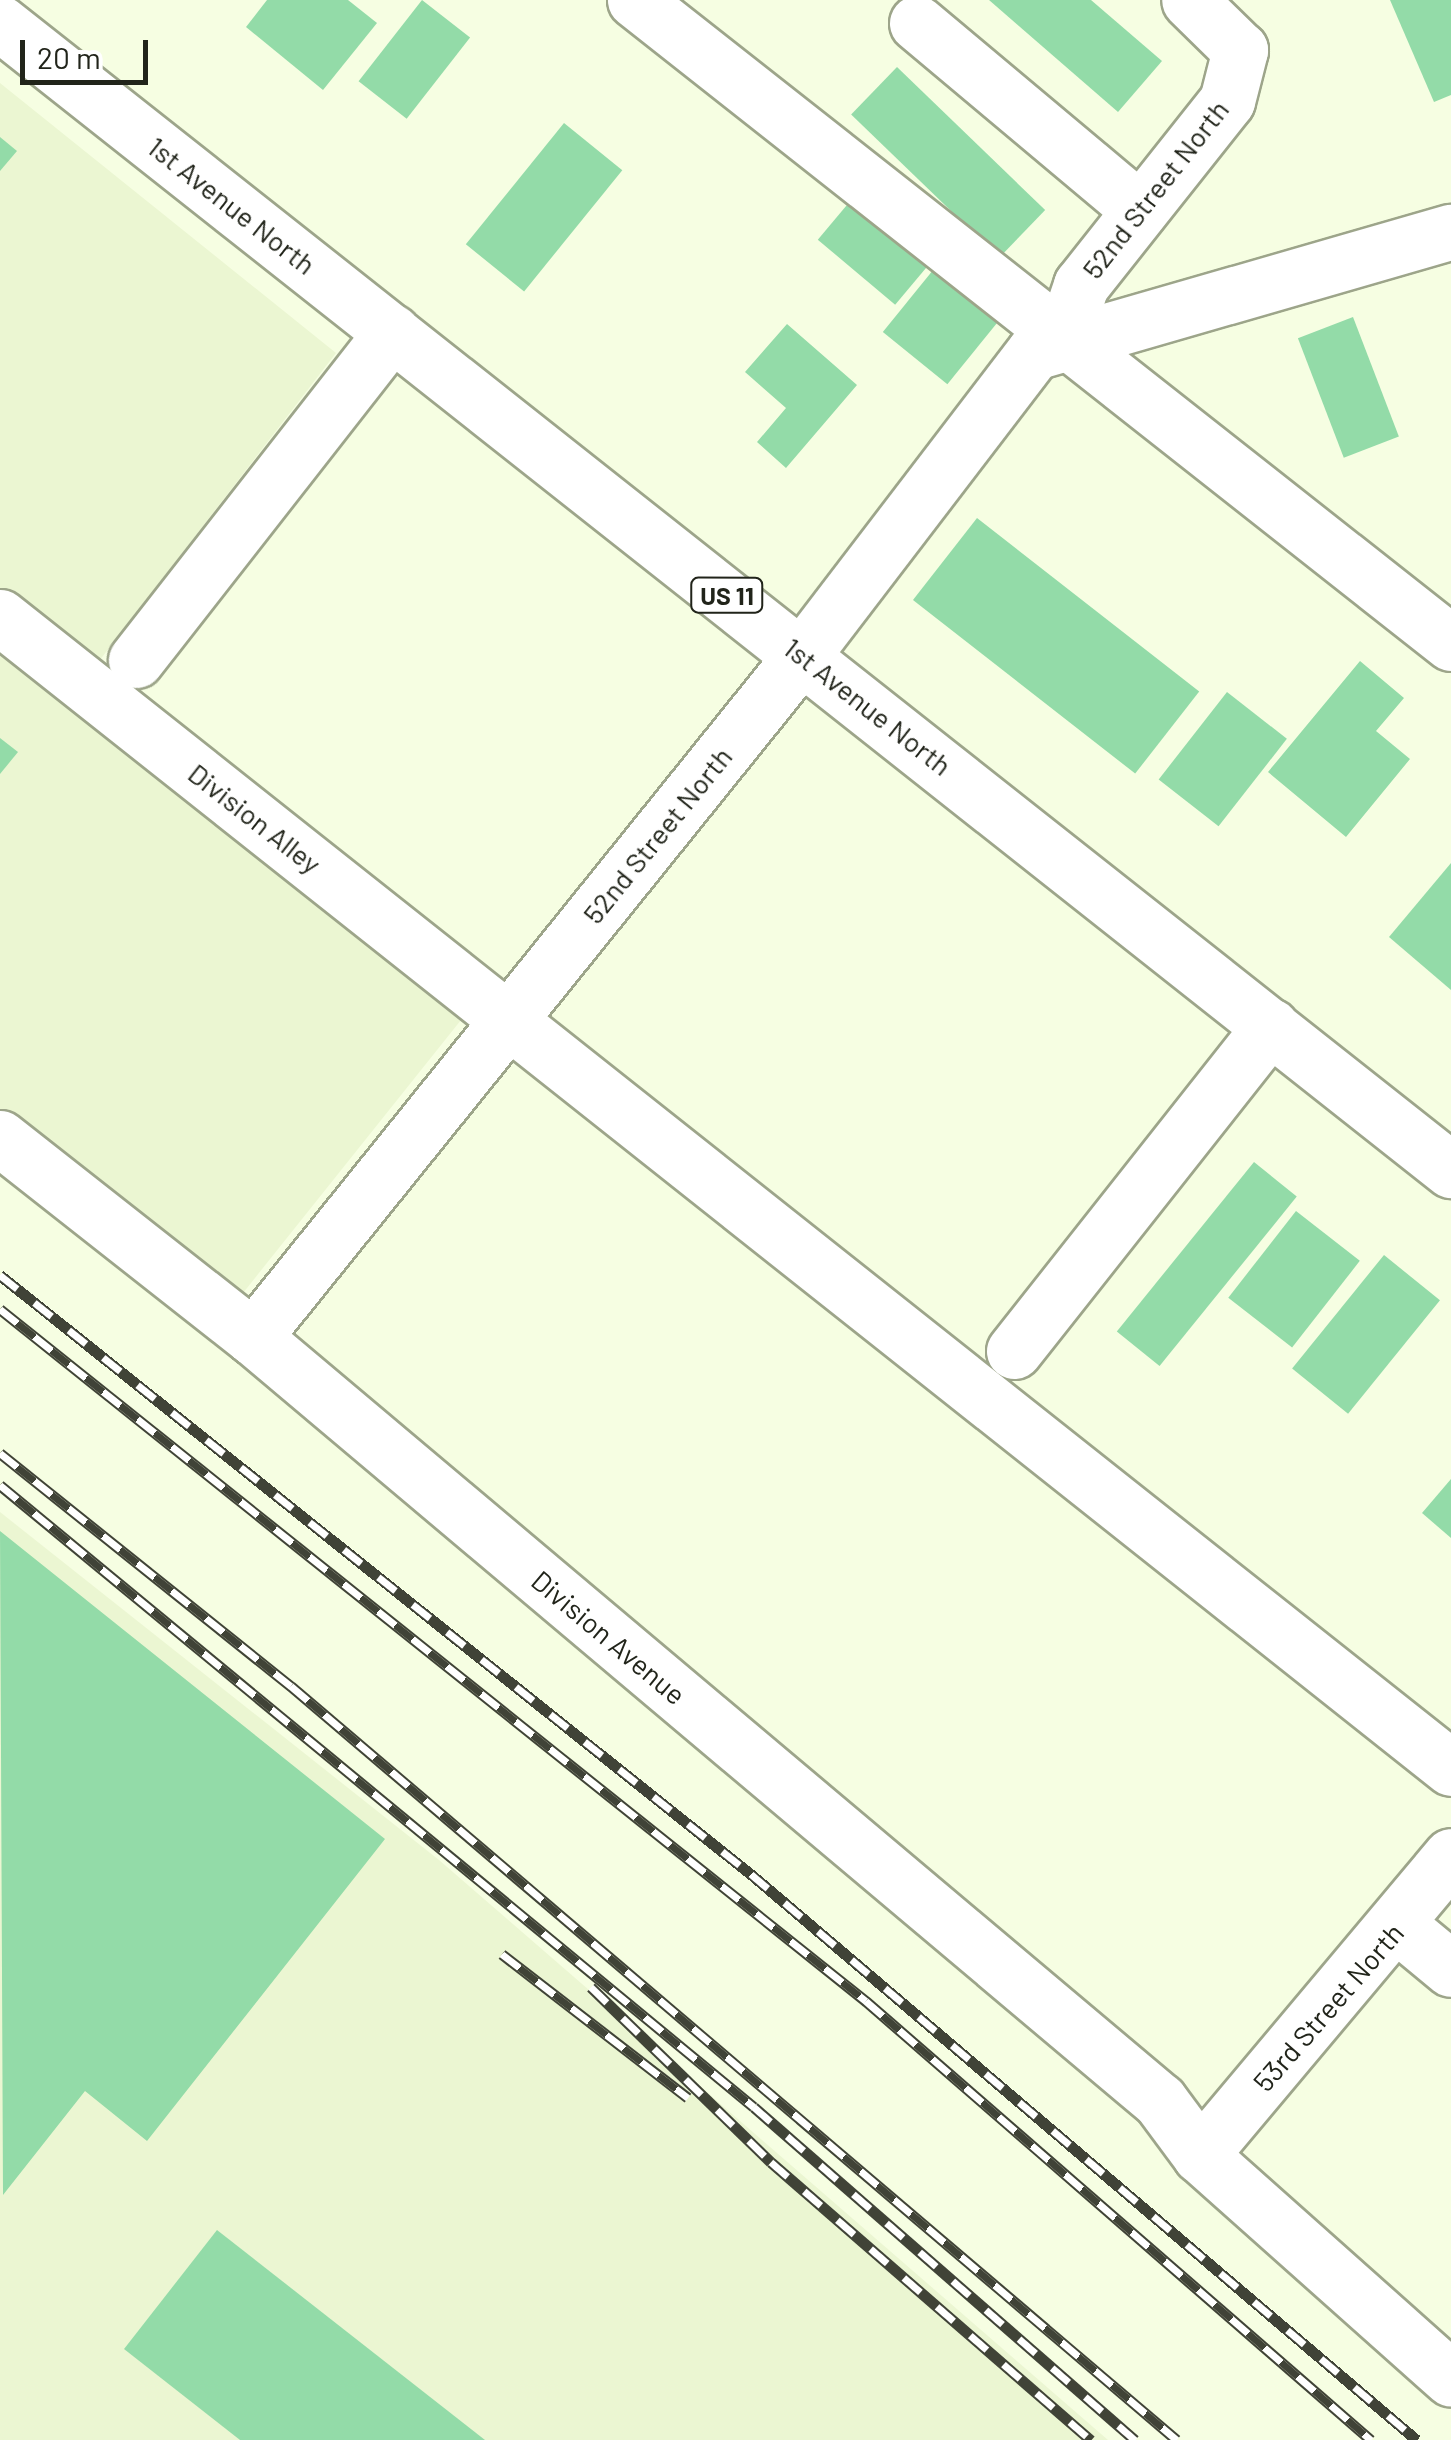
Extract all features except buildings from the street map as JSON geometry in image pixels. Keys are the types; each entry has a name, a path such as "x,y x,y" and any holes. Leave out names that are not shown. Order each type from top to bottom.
{"street":[{"path":"635,0 1451,642"},
{"name":"52nd Street North","path":"1063,338 1081,284 1227,101 1240,50 1189,0"},
{"name":"1st Avenue North","path":"0,23 1447,1162"},
{"path":"917,24 1140,210"},
{"name":"52nd Street North","path":"252,1337 803,654 1034,352 1063,338 1451,232"},
{"path":"136,660 392,332"},
{"name":"Division Alley","path":"0,617 1451,1768"},
{"path":"1014,1351 1271,1026"},
{"name":"Division Avenue","path":"0,1138 252,1337 1160,2101 1200,2155 1451,2379"},
{"name":"53rd Street North","path":"1200,2155 1399,1926 1451,1856"},
{"path":"1399,1926 1451,1969"}],"shaded area":[{"path":"0,83 336,353 76,691 469,1010 207,1338 0,1174"},
{"path":"0,1512 439,1860 1108,2440 0,2440"}],"railway":[{"path":"0,1275 751,1874 1417,2440"},
{"path":"0,1309 866,2001 1371,2440"},
{"path":"0,1453 291,1686 1177,2440"},
{"path":"0,1485 754,2107 1135,2440"},
{"path":"502,1954 688,2098"},
{"path":"591,1987 771,2162 1091,2440"}]}
